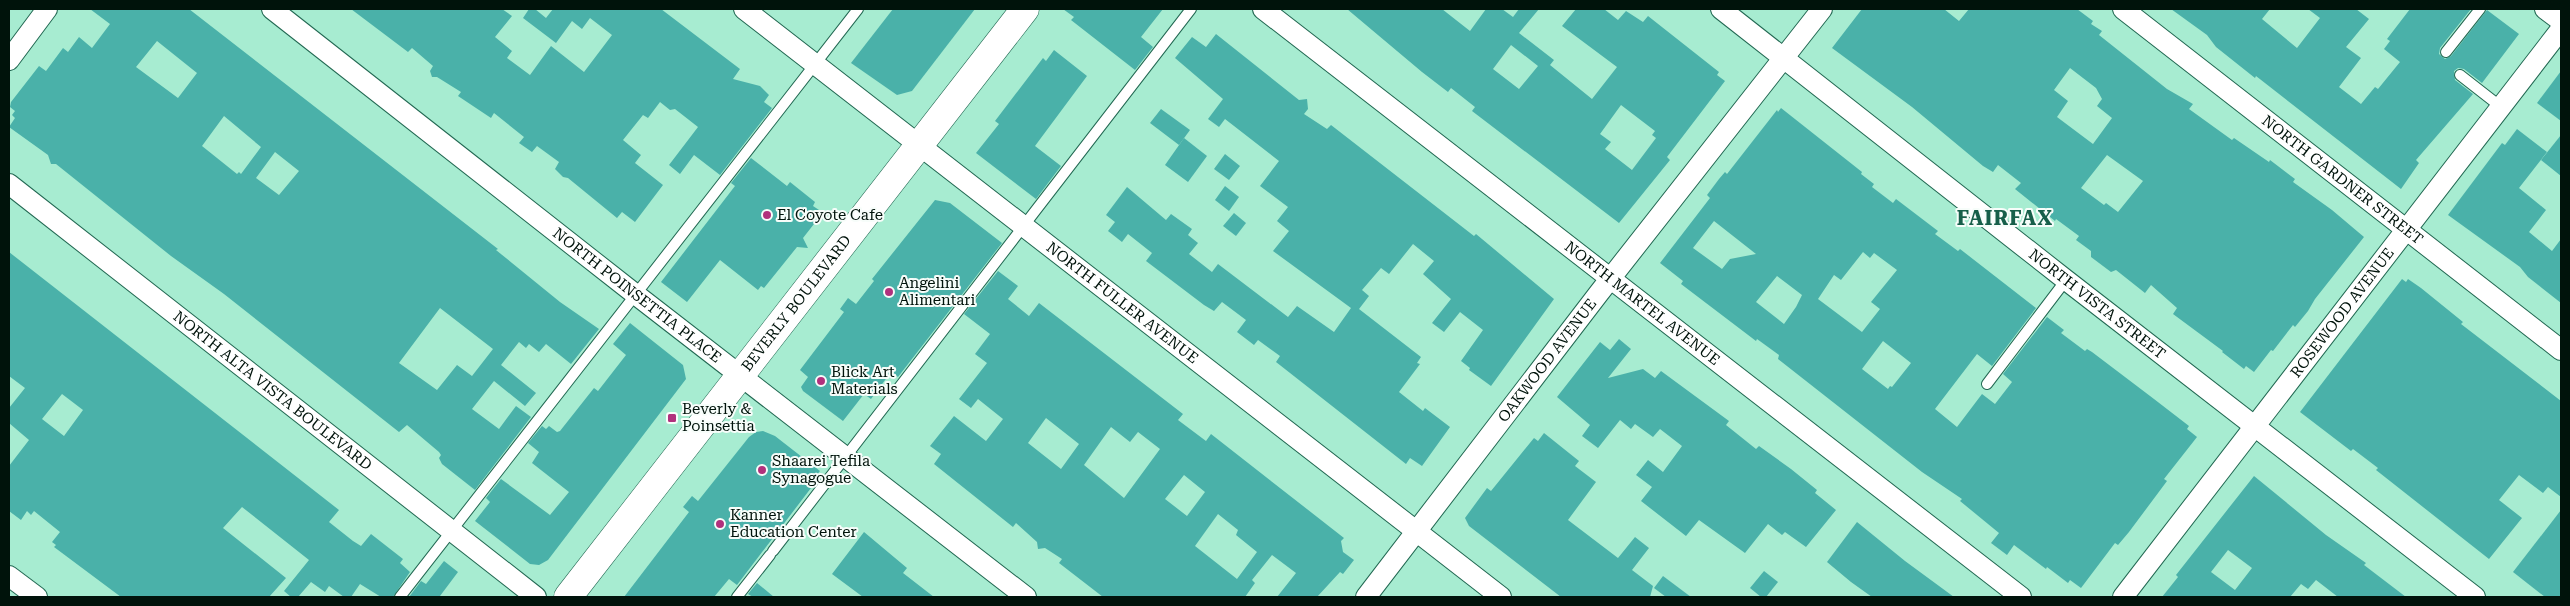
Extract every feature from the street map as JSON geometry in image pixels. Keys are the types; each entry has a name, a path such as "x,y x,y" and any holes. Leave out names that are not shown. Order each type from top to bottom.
{"main road":[{"name":"BEVERLY BOULEVARD","path":"568,597 1025,9"}],"street":[{"path":"9,60 47,9"},
{"name":"NORTH POINSETTIA PLACE","path":"272,9 635,294 1026,597"},
{"name":"NORTH FULLER AVENUE","path":"744,9 1501,597"},
{"name":"NORTH MARTEL AVENUE","path":"1263,9 2021,597"},
{"name":"NORTH VISTA STREET","path":"1721,9 2066,280 2475,597"},
{"name":"OAKWOOD AVENUE","path":"1366,597 1611,278 1822,9"},
{"name":"NORTH GARDNER STREET","path":"2123,9 2561,350"},
{"path":"2545,9 2561,21"},
{"name":"ROSEWOOD AVENUE","path":"2123,597 2561,30"},
{"name":"NORTH ALTA VISTA BOULEVARD","path":"9,184 536,597"},
{"path":"9,576 37,597"}],"lane":[{"path":"400,597 858,9"},
{"path":"737,597 1191,9"},
{"path":"2446,52 2480,9"},
{"path":"2460,75 2501,107"},
{"path":"1987,384 2066,280"}],"building":[{"path":"90,9 189,9 498,249 496,250 560,302 599,329 571,364 546,344 539,352 529,344 526,348 519,342 501,365 536,393 525,406 494,381 472,409 499,429 516,406 531,417 475,490 442,464 439,452 407,425 399,432 224,294 171,256 56,164 51,164 48,155 9,127 15,118 12,115 15,111 10,107 11,102 39,66 46,71 63,48 68,52 79,37 92,48 110,24","holes":["157,41 197,73 178,98 136,67","224,116 261,147 241,174 239,172 237,174 202,146","275,152 299,171 279,195 256,178","440,308 493,349 472,376 457,365 437,390 399,363"]},
{"path":"351,9 502,9 512,16 495,37 512,51 507,58 530,75 551,46 584,72 612,35 590,18 582,29 572,21 556,43 523,18 529,9 535,9 546,18 553,9 661,9 740,69 733,79 760,86 769,95 764,102 772,108 720,175 694,155 680,174 669,165 698,127 675,109 670,110 660,102 648,118 643,115 623,140 641,155 635,163 663,185 635,222 622,212 617,218 568,178 563,177 555,169 559,162 537,146 532,152 519,143 524,137 494,113 491,118 458,96 461,92 437,77 432,77 430,71 433,66 412,48 408,52"},
{"path":"893,9 975,9 912,91 897,95 851,63"},
{"path":"1063,9 1163,9 1141,37 1153,47 1135,70 1071,20 1074,17"},
{"path":"1347,9 1442,9 1470,31 1486,9 1502,9 1513,17 1519,9 1539,9 1519,33 1554,60 1550,65 1592,99 1617,67 1562,26 1576,9 1604,9 1618,20 1626,11 1643,22 1648,16 1719,72 1717,75 1725,81 1667,157 1670,160 1619,223 1472,111 1475,107 1451,88 1448,92","holes":["1511,45 1538,66 1519,89 1493,69","1621,105 1655,131 1652,135 1656,138 1632,170 1605,149 1611,142 1600,134"]},
{"path":"1862,9 1944,9 1959,21 1969,9 2077,9 2093,21 2091,24 2102,31 2099,35 2167,89 2193,104 2189,109 2232,140 2234,138 2269,162 2270,160 2295,179 2293,182 2332,210 2364,237 2295,327 2293,325 2254,372 2246,366 2244,369 2173,314 2177,308 2151,285 2145,293 2116,270 2111,272 2091,257 2091,251 2076,240 2079,236 2056,219 2055,221 2015,189 2021,183 1998,165 1993,172 1983,166 1912,107 1832,48","holes":["2070,68 2096,88 2102,99 2097,106 2112,118 2093,144 2057,117 2068,101 2054,90","2107,155 2143,181 2118,212 2106,203 2104,205 2081,188"]},
{"path":"2171,9 2270,9 2262,19 2297,48 2320,18 2308,9 2356,9 2369,19 2346,47 2361,58 2339,87 2361,104 2375,87 2378,89 2400,62 2384,49 2390,41 2387,39 2410,9 2471,9 2440,48 2439,54 2445,59 2451,56 2487,10 2519,34 2482,83 2464,69 2458,68 2454,71 2455,80 2473,94 2416,160 2419,163 2401,189 2256,76 2255,78 2216,47 2207,35"},
{"path":"1216,34 1299,100 1307,99 1308,109 1304,114 1327,129 1331,125 1474,236 1476,234 1554,299 1491,386 1469,370 1470,368 1461,361 1483,330 1460,312 1444,332 1432,323 1451,299 1423,274 1434,261 1413,244 1389,274 1381,268 1362,290 1369,296 1359,309 1421,357 1417,363 1420,364 1399,392 1423,411 1425,408 1450,427 1422,466 1410,458 1406,464 1276,362 1280,356 1258,340 1254,345 1237,332 1246,320 1222,302 1214,311 1204,305 1146,261 1152,253 1128,234 1122,242 1108,231 1115,222 1106,215 1127,187 1166,220 1171,214 1192,229 1188,235 1198,243 1189,254 1212,272 1218,264 1288,317 1297,306 1334,332 1351,308 1273,251 1289,231 1277,221 1288,207 1260,186 1279,161 1225,119 1219,127 1208,119 1223,99 1175,58 1192,37 1206,47"},
{"path":"1054,50 1087,76 1035,146 1061,166 1036,199 976,153 999,124 995,121 1043,58 1046,61"},
{"path":"2561,71 2561,121 2537,103"},
{"path":"1781,108 1862,172 1861,174 1874,184 1872,187 1893,203 1896,199 1938,231 1935,234 1958,251 1960,249 2036,308 1992,366 1977,354 1935,409 1957,427 1982,394 1995,404 2012,382 2003,374 2047,317 2064,330 2061,333 2085,351 2087,349 2092,352 2154,399 2189,426 2187,429 2197,437 2164,479 2167,481 2129,532 2118,545 2115,543 2081,588 2070,580 2068,583 2047,567 2046,569 2014,545 2007,555 1991,543 1999,533 1960,501 1962,499 1922,472 1778,359 1779,355 1757,339 1756,341 1681,284 1683,281 1660,263 1710,198 1707,195 1719,179 1725,172 1727,174 1777,110 1778,112","holes":["1714,221 1756,254 1730,259 1722,269 1693,248","1863,252 1870,258 1874,253 1897,270 1871,302 1880,309 1862,332 1818,299 1834,275 1841,280","1777,276 1802,295 1784,324 1756,302","1883,341 1911,363 1892,387 1890,386 1888,389 1862,369"]},
{"path":"1161,109 1190,130 1179,145 1150,123"},
{"path":"2517,129 2547,152 2519,188 2546,210 2529,232 2552,251 2561,239 2561,303 2528,277 2520,267 2448,215 2502,143 2505,145"},
{"path":"2561,135 2561,176 2541,160"},
{"path":"1184,138 1207,156 1188,182 1165,165"},
{"path":"1225,154 1240,166 1229,180 1214,169"},
{"path":"751,158 787,186 790,182 815,202 813,206 819,210 817,213 821,215 803,238 808,248 797,247 764,288 761,286 758,290 720,260 687,302 661,282 735,186 731,183"},
{"path":"1225,186 1239,197 1229,211 1215,200"},
{"path":"935,200 950,203 1002,243 898,377 891,372 871,399 864,394 843,421 803,391 801,387 808,377 800,370 844,312 840,309 848,298 856,304 874,281 872,279"},
{"path":"1234,213 1246,223 1236,236 1223,226"},
{"path":"9,252 339,510 329,522 361,546 371,534 403,559 400,563 410,572 393,597 381,597 360,584 351,597 344,597 329,586 325,592 311,582 298,597 291,597 284,591 309,560 242,507 223,528 286,578 269,597 121,597 54,547 56,545 52,542 60,532 34,511 31,515 27,511 21,520 9,511 9,466 29,440 9,423 9,408 25,388 9,376","holes":["62,394 83,410 64,436 42,419"]},
{"path":"998,271 1018,286 1008,299 1029,316 1039,303 1183,414 1178,420 1206,441 1211,434 1344,538 1341,541 1343,552 1354,560 1343,574 1340,572 1317,597 1277,597 1296,573 1272,555 1252,580 1255,583 1245,597 1103,597 1059,563 1062,559 1045,548 1038,549 1037,542 1016,523 1013,527 934,464 941,454 930,446 954,416 986,441 1003,419 978,399 971,408 959,399 987,363 975,354 990,334 964,314","holes":["1046,418 1079,444 1061,469 1028,443","1111,427 1130,442 1138,432 1160,449 1124,498 1084,465","1184,475 1205,492 1187,516 1165,499","1218,514 1238,530 1236,535 1257,552 1237,579 1195,546"]},
{"path":"2402,279 2406,282 2408,279 2421,288 2463,322 2461,324 2561,401 2561,497 2548,487 2543,493 2519,475 2499,500 2522,518 2489,559 2376,470 2378,468 2353,449 2351,451 2300,412"},
{"path":"630,323 683,365 686,379 548,560 539,565 530,564 475,521 490,502 486,498 501,479 550,515 569,492 532,463 539,452 528,443 542,426 546,429 549,426 557,432 560,431 594,388 598,391 626,355 613,344"},
{"path":"1619,339 1631,349 1608,378 1643,369 1655,378 1661,371 1729,421 1726,425 1756,449 1759,446 1791,469 1817,490 1815,493 1836,510 1806,547 1785,532 1782,535 1768,524 1745,553 1699,520 1686,536 1641,501 1652,487 1636,475 1648,460 1663,472 1682,446 1660,429 1653,437 1635,424 1631,429 1620,420 1598,448 1582,436 1590,425 1557,397 1600,342 1610,350"},
{"path":"763,431 775,436 820,471 808,486 811,488 737,585 729,579 714,597 624,597 689,512 683,507 692,496 698,501 749,437 756,432"},
{"path":"1544,433 1579,461 1575,466 1596,482 1568,520 1618,558 1635,537 1649,548 1632,570 1653,586 1650,597 1561,597 1469,526 1465,518 1487,488 1491,491 1534,438 1538,441"},
{"path":"2254,476 2326,535 2366,563 2364,565 2406,597 2338,597 2316,580 2308,589 2301,584 2290,597 2162,597 2178,577 2176,575","holes":["2228,550 2252,568 2235,590 2211,572"]},
{"path":"2561,510 2561,597 2545,597 2513,572"},
{"path":"1857,522 1954,597 1872,597 1851,582 1827,562"},
{"path":"864,532 907,568 903,573 934,597 863,597 832,574"},
{"path":"444,561 458,572 440,596 442,597 409,597 421,581 426,584"},
{"path":"1764,571 1778,582 1766,597 1761,597 1750,588"},
{"path":"1663,576 1691,597 1666,597 1654,588"},
{"path":"757,583 774,597 753,597 748,594"}],"place":[{"name":"El Coyote Cafe","path":"767,215"},
{"name":"Angelini Alimentari","path":"889,292"},
{"name":"Blick Art Materials","path":"821,381"},
{"name":"Beverly & Poinsettia","path":"672,418"},
{"name":"Shaarei Tefila Synagogue","path":"762,470"},
{"name":"Kanner Education Center","path":"720,524"}],"district":[{"name":"FAIRFAX","path":"2005,218"}]}
